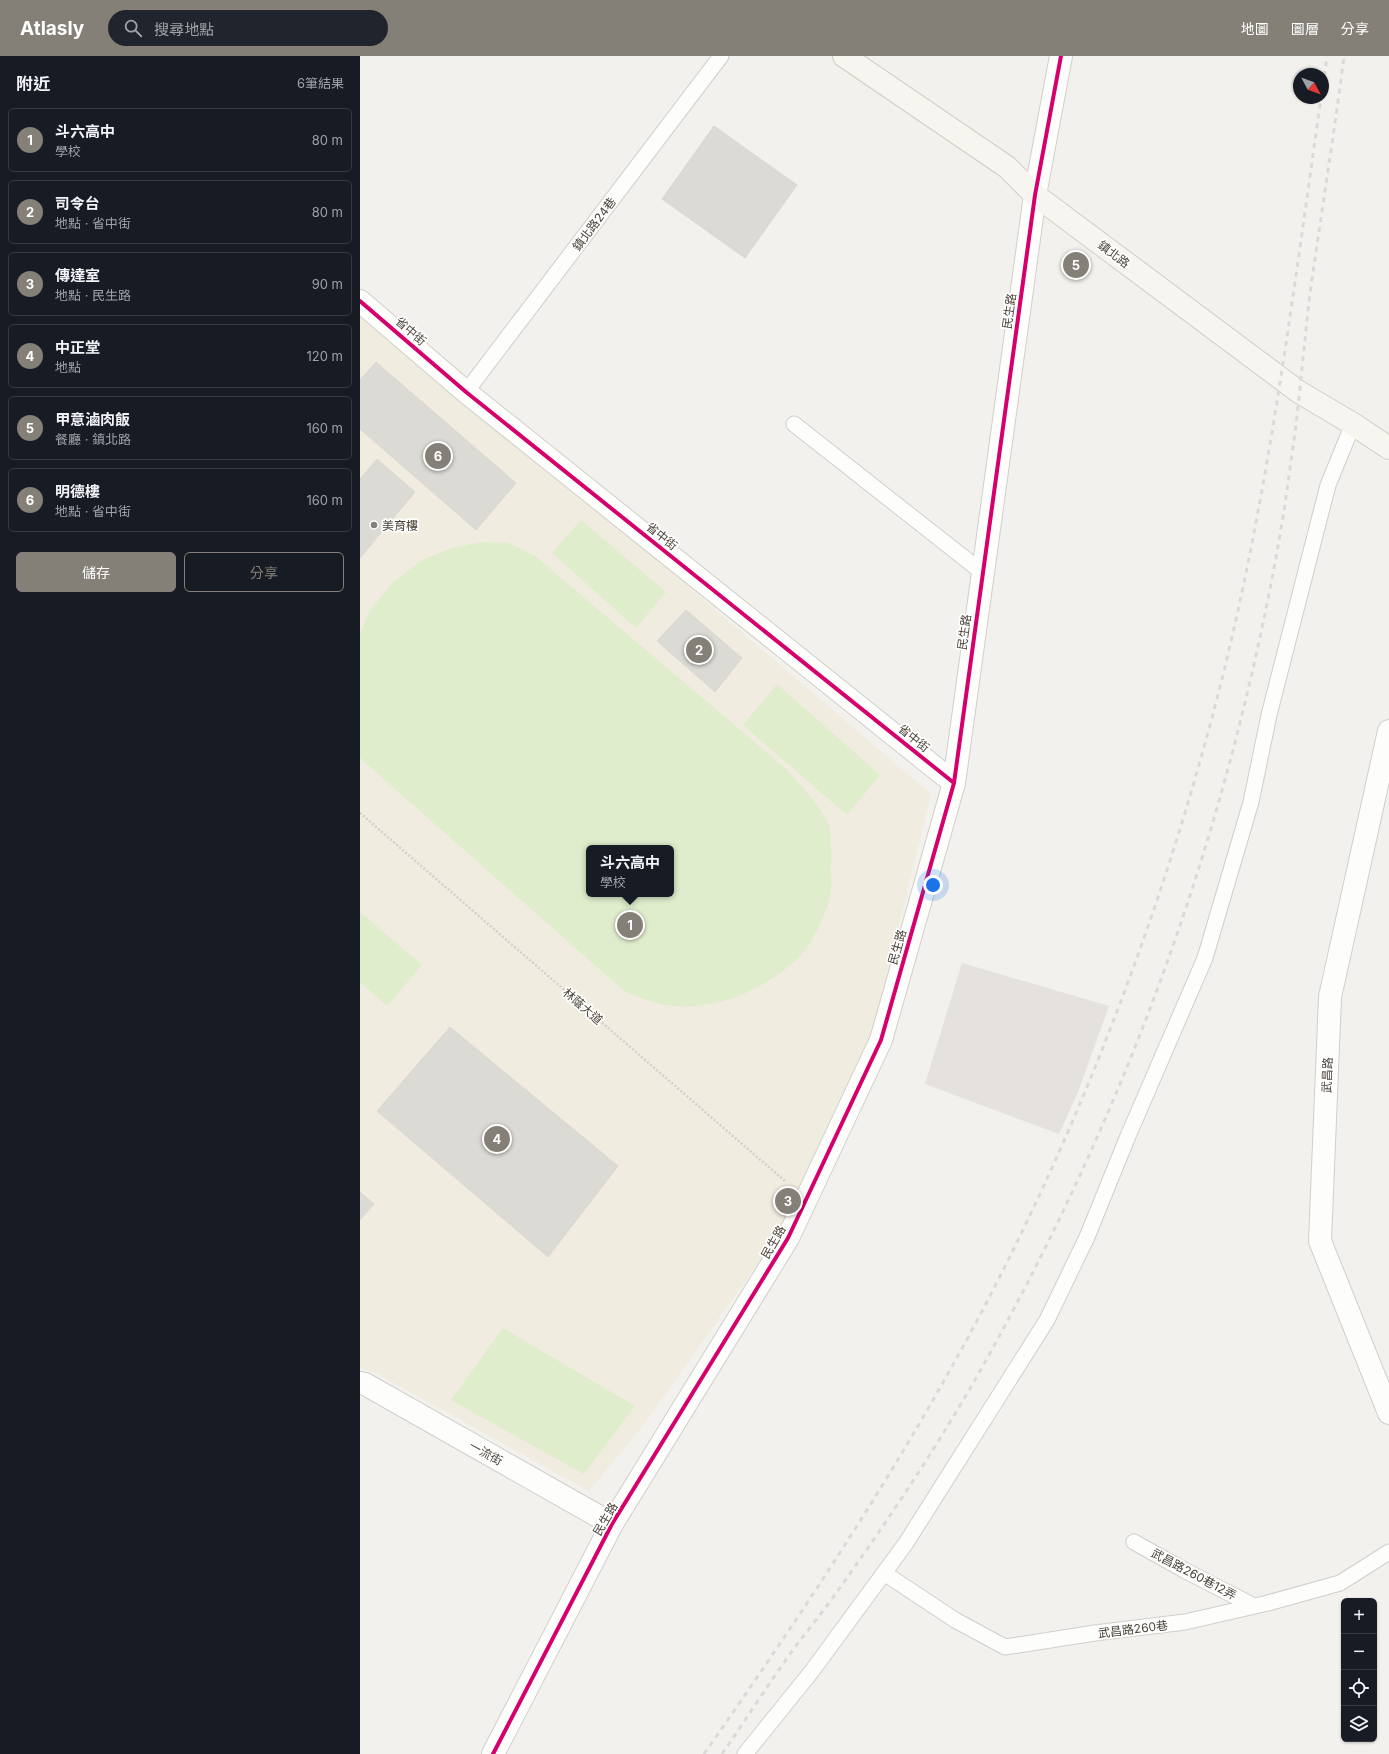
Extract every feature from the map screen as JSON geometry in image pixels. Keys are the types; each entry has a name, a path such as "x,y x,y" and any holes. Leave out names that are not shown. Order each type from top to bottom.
{"street":[{"name":"鎮北路","path":"844,56 1007,167 1035,195 1299,392 1354,424 1389,448"},
{"name":"民生路","path":"493,1754 612,1524 788,1238 881,1040 954,783 1035,195 1061,56"},
{"name":"省中街","path":"360,301 466,392 954,783"},
{"name":"武昌路","path":"1389,731 1330,997 1320,1241 1389,1413"},
{"name":"一流街","path":"360,1383 612,1524"}],"lane":[{"name":"鎮北路24巷","path":"466,392 721,56"},
{"path":"794,424 982,572"},
{"path":"745,1754 812,1671 906,1543 1047,1320 1087,1237 1131,1128 1205,958 1251,802 1269,716 1328,485 1354,424"},
{"name":"武昌路260巷12弄","path":"1134,1542 1254,1606"},
{"name":"武昌路260巷","path":"884,1573 955,1620 1005,1647 1185,1622 1254,1606 1340,1584 1389,1552"}],"shaded area":[{"path":"360,306 931,794 867,1056 787,1222 643,1426 589,1491 374,1372 360,1368"},
{"path":"962,963 1109,1006 1078,1092 1059,1134 925,1084"}],"green space":[{"path":"581,520 666,592 636,628 552,553"},
{"path":"482,542 509,543 535,556 784,767 797,780 820,809 829,825 831,848 831,891 828,904 814,937 800,956 788,967 759,986 743,994 710,1004 676,1006 662,1004 649,1001 624,991 360,758 360,633 371,609 394,581 422,560 451,548"},
{"path":"777,684 880,775 847,815 743,725"},
{"path":"360,912 422,965 387,1006 360,982"},
{"path":"503,1328 635,1406 584,1474 451,1400"}],"building":[{"path":"714,126 797,185 745,258 662,199"},
{"path":"376,362 516,483 476,530 360,429 360,380"},
{"name":"美育樓","path":"377,459 415,492 360,558 360,479"},
{"path":"686,610 742,658 715,692 657,641"},
{"path":"450,1027 618,1166 548,1257 377,1111"},
{"path":"360,1192 374,1204 360,1220"},
{"path":"788,1193 795,1197 787,1210 780,1204"}],"railway":[{"path":"1325,68 1327,56"},
{"path":"722,1754 795,1647 834,1596 879,1532 964,1399 1043,1253 1081,1174 1149,1012 1205,847 1230,762 1268,599 1278,547 1293,446 1310,294 1344,56"},
{"path":"704,1754 805,1607 931,1404 1002,1273 1041,1192 1112,1026 1172,855 1198,769 1238,611 1253,538 1290,319 1320,104"}],"cycle path":[{"path":"493,1754 612,1524 788,1238 881,1040 954,783 1035,195 1061,56"},
{"path":"360,301 466,392 954,783"}],"place":[{"name":"甲意滷肉飯","path":"1076,265"},
{"name":"明德樓","path":"438,456"},
{"name":"美育樓","path":"374,525"},
{"name":"司令台","path":"699,650"},
{"name":"斗六高中","path":"630,925"},
{"name":"中正堂","path":"497,1139"},
{"name":"傳達室","path":"788,1201"}]}
